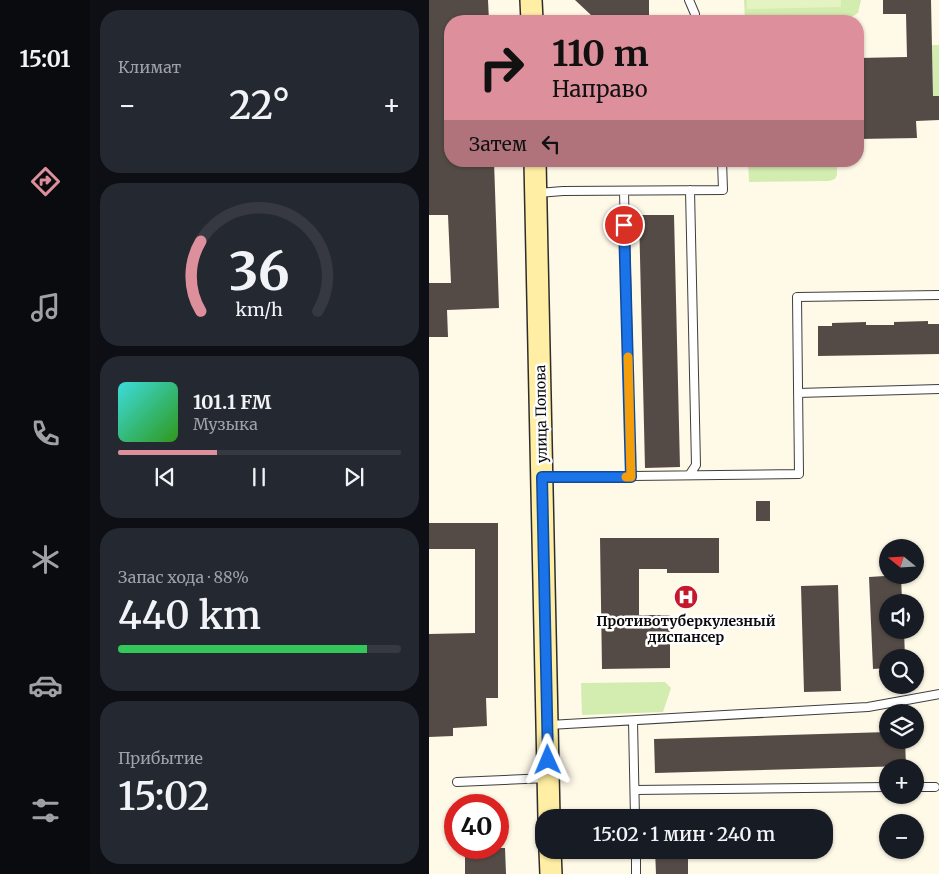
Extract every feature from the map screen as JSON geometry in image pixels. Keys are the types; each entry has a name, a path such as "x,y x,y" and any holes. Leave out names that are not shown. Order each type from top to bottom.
{"street":[{"path":"531,0 532,15"},
{"name":"улица Попова","path":"535,167 549,809"},
{"path":"550,859 551,874"}],"lane":[{"path":"689,0 695,15"},
{"path":"536,194 563,191 723,190 723,167"},
{"path":"689,474 696,465 690,190"},
{"path":"624,192 631,477"},
{"path":"542,477 799,474 797,297 939,295"},
{"path":"798,393 939,389"},
{"path":"547,725 869,707 939,694"},
{"path":"633,721 635,809"},
{"path":"457,782 549,778"},
{"path":"635,790 879,787"},
{"path":"924,787 935,787"},
{"path":"636,859 637,874"}],"green space":[{"path":"744,0 861,0 858,13 855,15 745,15"},
{"path":"747,0 841,0 841,7 747,9"},
{"path":"932,45 939,45 939,96 933,96"},
{"path":"748,167 837,167 835,179 829,181 749,182"},
{"path":"665,682 671,688 663,712 582,715 581,683"}],"building":[{"path":"429,0 488,0 489,15 444,15 444,167 494,167 499,308 447,310 448,337 429,337 429,283 451,283 448,215 429,215"},
{"path":"575,0 649,0 649,15 591,15"},
{"path":"883,0 931,0 933,96 940,96 940,120 916,121 917,138 864,139 864,58 907,57 906,14 883,14"},
{"path":"639,215 674,215 680,467 645,468"},
{"path":"928,321 928,324 940,324 940,354 818,356 818,326 832,326 832,323 866,322 866,325 894,325 894,322"},
{"path":"756,501 770,501 770,521 756,521"},
{"path":"429,523 498,523 498,698 486,698 487,726 453,728 453,736 429,737 429,634 475,633 475,549 429,549"},
{"path":"600,538 719,538 719,573 667,573 667,569 639,569 639,615 670,615 670,668 602,669"},
{"path":"879,576 879,584 901,584 902,594 879,594 879,639 904,639 905,649 879,649 879,669 873,669 869,577"},
{"path":"838,585 841,691 804,692 801,586"},
{"path":"879,732 879,749 905,749 906,759 879,759 879,767 655,773 654,739"},
{"path":"465,859 505,859 506,874 465,874"},
{"path":"655,859 688,859 688,874 656,874"}],"slow traffic":[{"path":"626,477 631,477 628,357"}],"place":[{"name":"Противотуберкулезный диспансер","path":"686,597"}],"route":[{"path":"548,760 542,477 631,477 624,225"}]}
